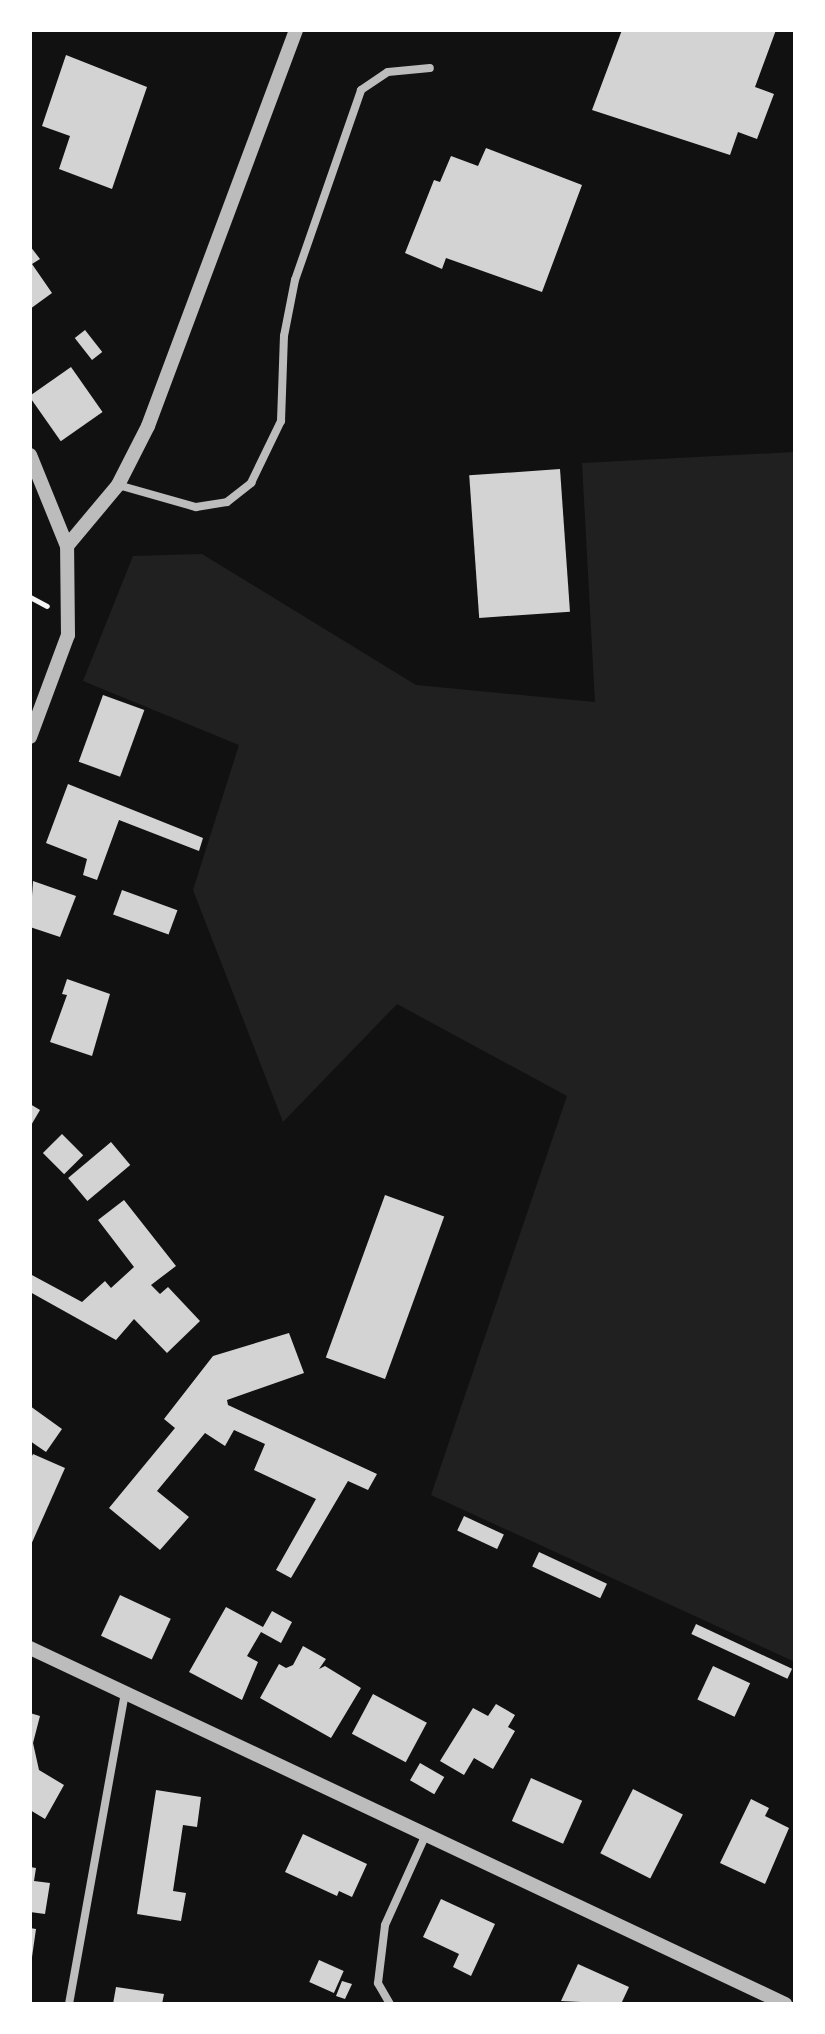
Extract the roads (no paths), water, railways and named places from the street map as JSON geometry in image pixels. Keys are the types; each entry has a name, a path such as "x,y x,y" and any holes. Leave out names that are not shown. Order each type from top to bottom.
{"street":[{"path":"67,546 118,485 148,426 296,30"},
{"path":"118,485 196,507 227,502 251,483 281,421 284,336 295,280 361,90 388,72 430,68"},
{"path":"30,455 67,546 68,635 30,737"},
{"path":"30,1648 785,2004"},
{"path":"69,2004 125,1693"},
{"path":"390,2004 378,1983 385,1925 426,1834"}]}
